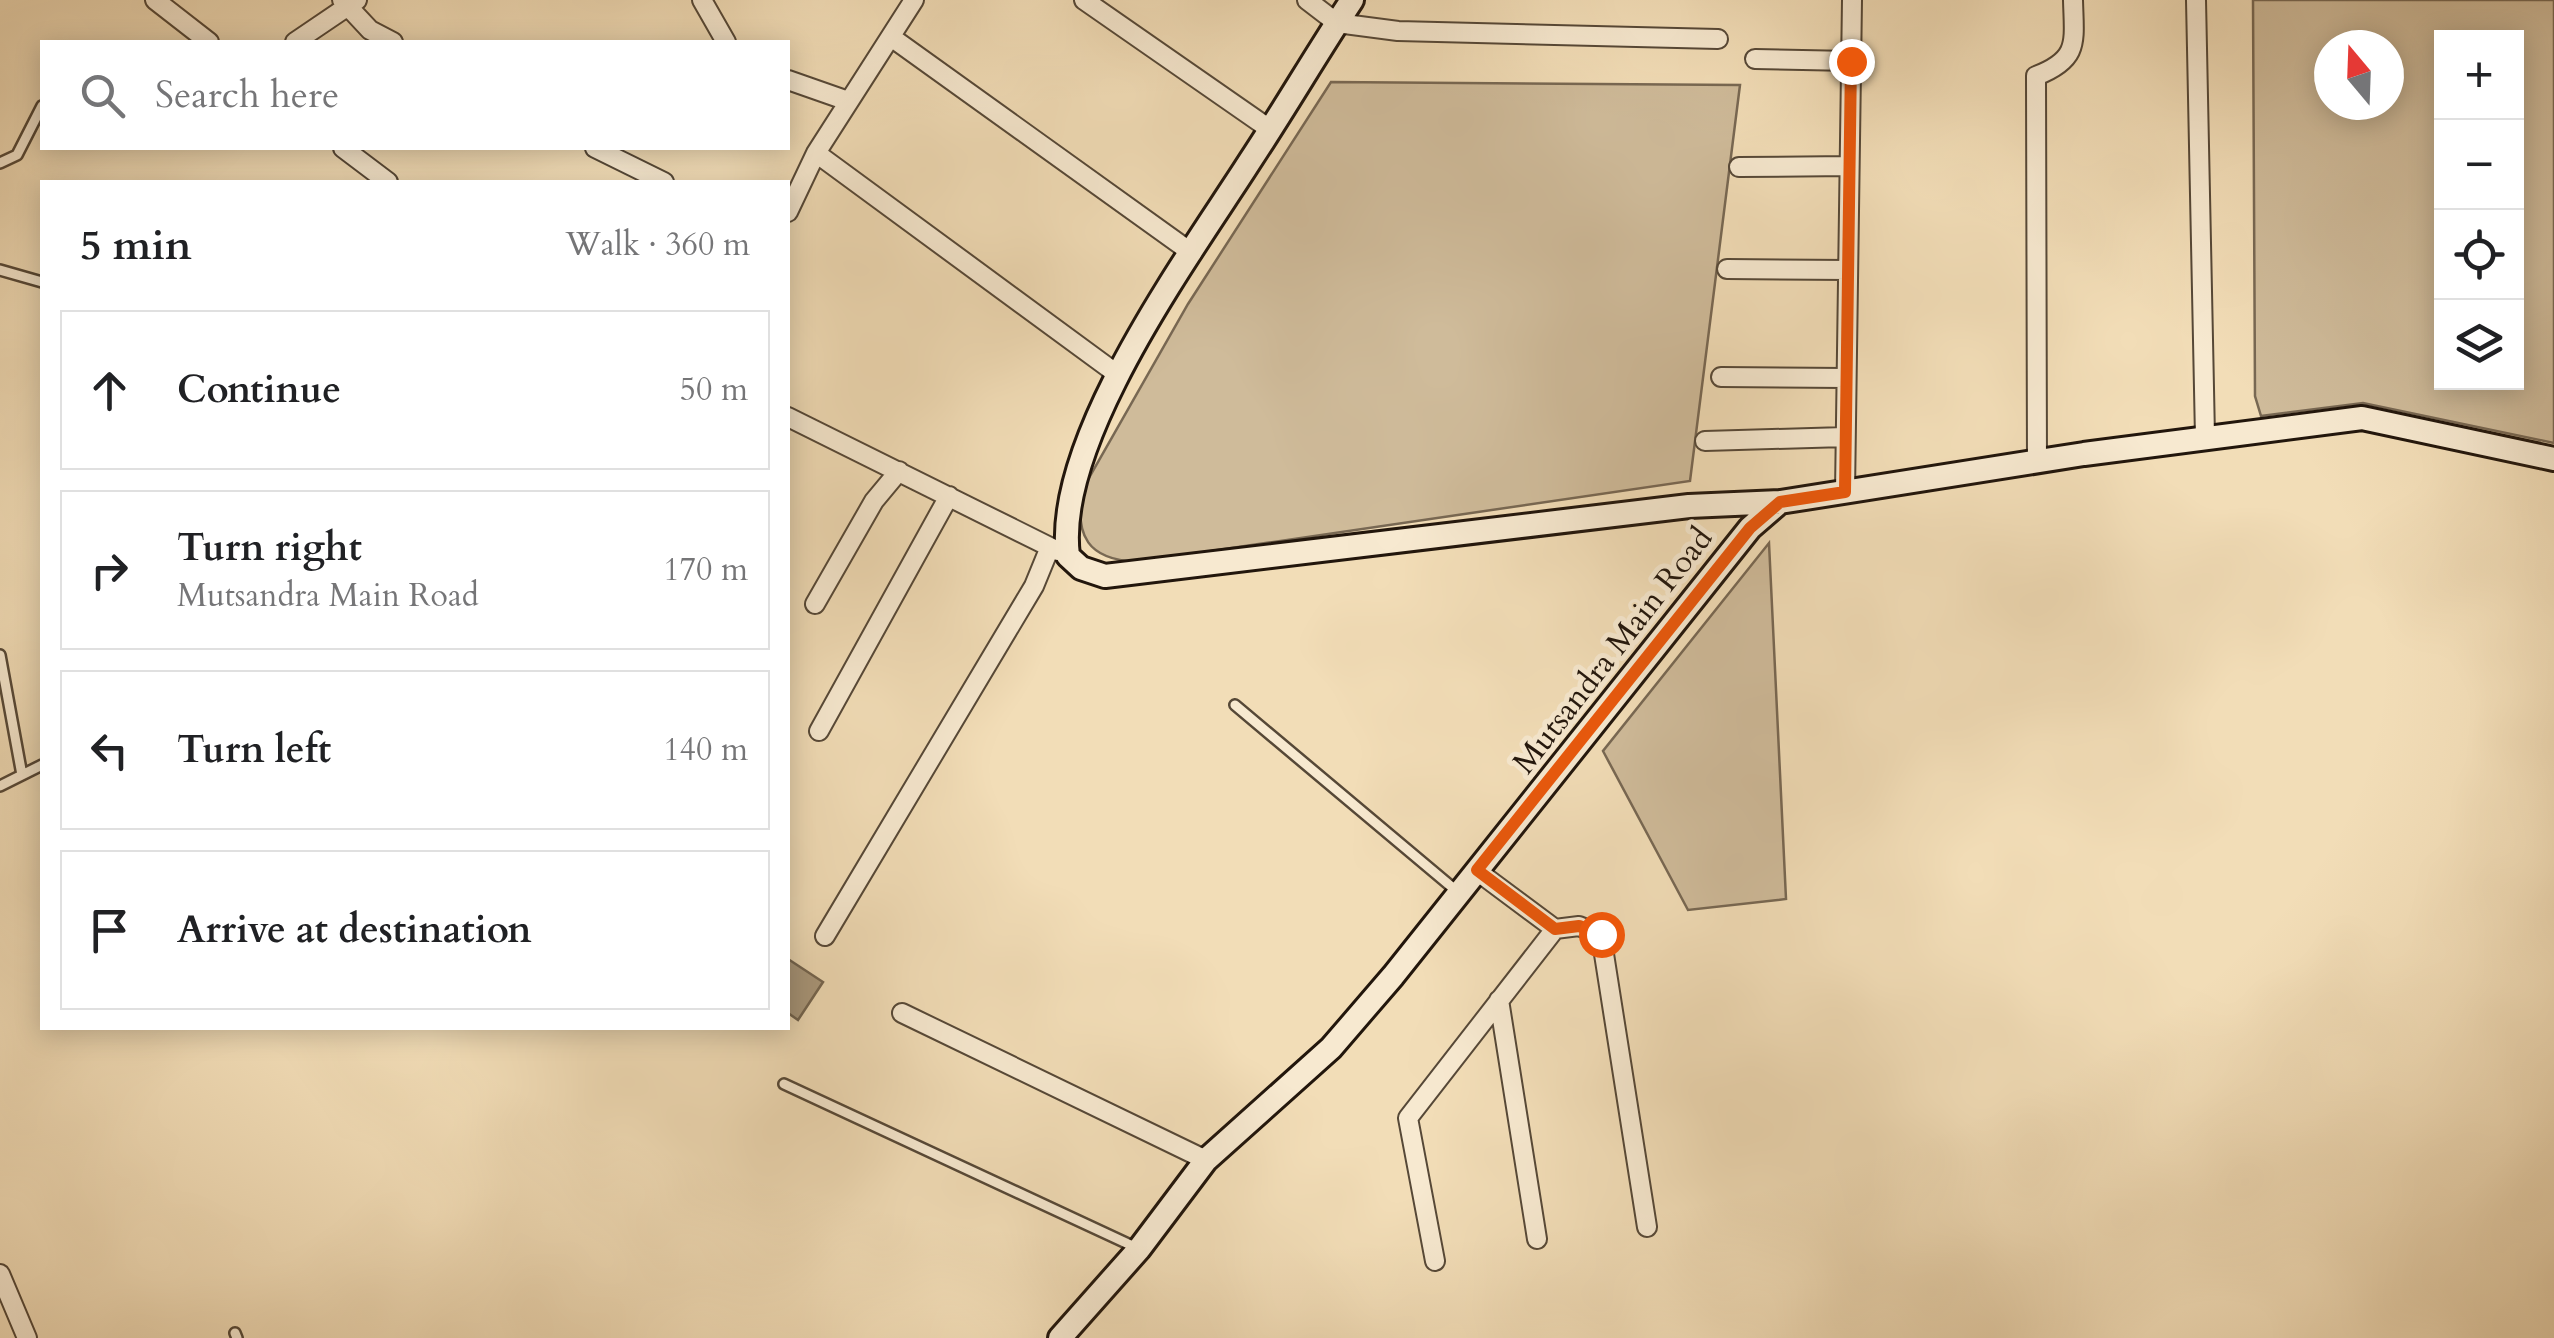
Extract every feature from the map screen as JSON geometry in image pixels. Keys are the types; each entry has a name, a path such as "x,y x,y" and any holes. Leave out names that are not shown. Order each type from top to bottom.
{"street":[{"path":"702,0 725,40"},
{"path":"790,208 816,153 914,0"},
{"path":"1084,0 1271,130"},
{"path":"1307,0 1337,23 1398,31 1718,39"},
{"path":"825,936 1034,586 1059,552 1072,481 1117,374 1352,0"},
{"path":"1845,492 1852,0"},
{"path":"2037,462 2036,76 2060,67 2074,47 2073,0"},
{"path":"2196,0 2205,437"},
{"path":"160,1 207,40"},
{"path":"299,40 348,3 390,40"},
{"path":"891,37 1192,253"},
{"path":"1756,59 1851,61"},
{"path":"790,81 848,101"},
{"path":"346,150 385,180"},
{"path":"599,150 660,180"},
{"path":"816,153 1117,374"},
{"path":"1739,167 1849,166"},
{"path":"1726,269 1848,270"},
{"path":"1721,377 1846,378"},
{"path":"791,426 899,471 1059,552 1082,568 1105,576 1689,506 1780,502 2205,437 2362,418 2554,459"},
{"path":"1705,441 1846,437"},
{"path":"815,604 874,501 899,471"},
{"path":"819,731 949,496"},
{"name":"Mutsandra Main Road","path":"1060,1338 1139,1249 1206,1160 1331,1048 1750,528 1780,502"},
{"path":"1477,870 1555,929 1579,926 1601,934 1646,1227"},
{"path":"1435,1262 1408,1118 1555,929"},
{"path":"1499,1000 1537,1239"},
{"path":"902,1013 1206,1160"},
{"path":"0,1274 26,1338"}],"lane":[{"path":"0,162 17,155 40,110"},
{"path":"0,270 40,281"},
{"path":"0,655 22,776"},
{"path":"1235,705 1459,893"},
{"path":"0,786 40,766"},
{"path":"784,1084 1139,1249"}],"shaded area":[{"path":"2253,0 2554,0 2554,443 2363,403 2261,416 2255,396"},
{"path":"1331,82 1740,85 1690,481 1136,562 1106,556 1088,542 1081,521 1081,492 1188,304"},
{"path":"1769,543 1786,899 1688,910 1603,751"},
{"path":"790,960 823,982 798,1020 790,1014"}],"route":[{"path":"1601,934 1579,926 1555,929 1477,870 1750,528 1780,502 1845,492 1851,61"}]}
